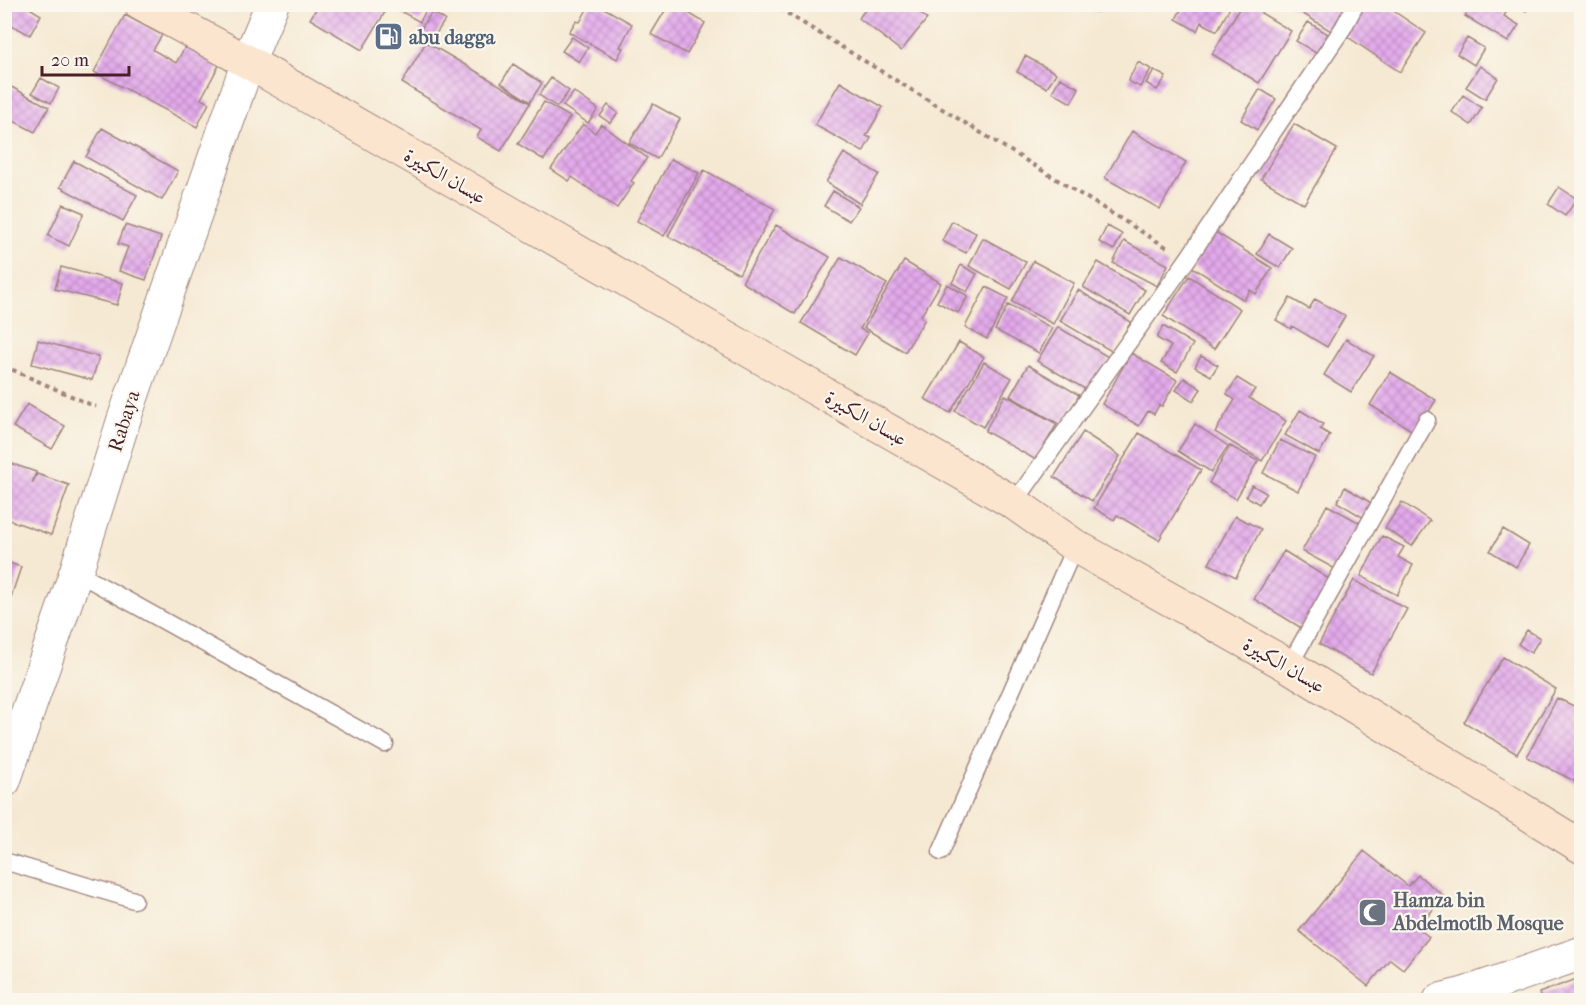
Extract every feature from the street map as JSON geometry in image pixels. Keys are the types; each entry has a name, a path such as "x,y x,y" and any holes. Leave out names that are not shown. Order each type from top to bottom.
{"main road":[{"name":"عبسان الكبيرة","path":"141,4 248,62 1014,503 1075,546 1289,666 1581,847"}],"street":[{"name":"Rabaya","path":"4,781 76,572 124,420 248,62 272,4"},
{"path":"1440,1000 1464,994 1581,953"}],"lane":[{"path":"1014,503 1187,260 1343,28 1356,4"},
{"path":"1289,666 1427,420"},
{"path":"941,852 1075,546"},
{"path":"76,572 385,744"},
{"path":"4,861 134,900"}],"path":[{"path":"771,4 1187,260"},
{"path":"4,366 124,420"}],"building":[{"path":"8,4 23,4 41,15 30,35 4,21 4,10"},
{"path":"319,4 390,4 362,50 310,19"},
{"path":"394,4 429,4 420,22 393,7"},
{"path":"465,4 478,4 473,11"},
{"path":"590,4 597,4 632,24 620,47 623,48 617,59 569,32 576,21 580,22"},
{"path":"669,4 674,4 705,23 687,54 651,34"},
{"path":"869,4 909,4 927,19 901,51 859,18"},
{"path":"1082,4 1101,4 1097,12"},
{"path":"1184,4 1232,4 1217,31 1201,22 1197,31 1176,19"},
{"path":"1242,4 1266,4 1261,13 1291,31 1259,83 1212,54"},
{"path":"1287,4 1347,4 1331,31"},
{"path":"1365,4 1383,4 1426,33 1400,72 1345,35"},
{"path":"1472,4 1511,4 1504,16 1519,25 1508,42 1465,16"},
{"path":"1516,4 1530,4 1526,11"},
{"path":"432,12 445,20 432,40 419,31"},
{"path":"125,15 162,35 153,50 176,63 185,47 219,65 201,99 209,103 197,127 94,72"},
{"path":"1308,22 1328,34 1316,53 1296,41"},
{"path":"572,37 588,48 579,62 562,51"},
{"path":"1467,38 1484,48 1474,65 1457,54"},
{"path":"426,42 530,103 501,151 477,137 481,130 402,83"},
{"path":"1025,56 1056,73 1047,88 1017,72"},
{"path":"1138,62 1151,69 1140,87 1128,81"},
{"path":"513,64 542,83 530,102 501,83"},
{"path":"1480,66 1498,78 1485,99 1466,87"},
{"path":"1154,70 1166,77 1157,90 1146,83"},
{"path":"41,78 59,88 51,103 32,93"},
{"path":"551,78 569,91 557,107 539,95"},
{"path":"1060,78 1079,88 1071,103 1052,92"},
{"path":"840,82 883,107 866,136 871,138 863,152 815,125"},
{"path":"4,83 49,107 35,132 4,116"},
{"path":"1260,89 1276,99 1257,130 1241,120"},
{"path":"574,92 598,109 588,123 563,106"},
{"path":"1463,95 1482,108 1471,125 1452,112"},
{"path":"544,102 570,117 544,160 518,144"},
{"path":"653,104 680,119 657,159 629,143"},
{"path":"608,105 618,113 610,123 600,116"},
{"path":"583,124 595,133 601,124 647,158 631,181 634,183 617,208 572,177 569,181 551,169"},
{"path":"1294,124 1337,149 1304,204 1261,179"},
{"path":"102,128 178,171 162,200 86,157"},
{"path":"1132,131 1186,162 1160,209 1105,178"},
{"path":"844,153 879,174 860,204 826,182"},
{"path":"671,159 699,173 664,236 637,221"},
{"path":"74,161 137,195 123,221 60,187"},
{"path":"704,170 775,209 739,274 668,236"},
{"path":"1559,187 1577,199 1565,216 1548,204"},
{"path":"833,191 859,207 849,221 824,206"},
{"path":"63,204 84,213 69,246 48,236"},
{"path":"952,221 976,233 966,253 942,241"},
{"path":"125,225 161,237 146,280 119,271 128,247 118,244"},
{"path":"776,225 830,257 795,314 742,282"},
{"path":"1107,226 1122,234 1114,250 1099,242"},
{"path":"1214,231 1272,268 1256,294 1250,290 1244,300 1192,267"},
{"path":"1269,234 1292,248 1280,268 1257,254"},
{"path":"983,238 1026,262 1011,289 969,266"},
{"path":"1124,241 1168,265 1157,286 1113,263"},
{"path":"841,257 887,284 860,329 868,333 855,355 801,323"},
{"path":"904,261 941,283 921,316 925,319 905,352 864,328"},
{"path":"1033,261 1074,283 1053,324 1012,302"},
{"path":"1098,262 1145,290 1130,315 1083,287"},
{"path":"961,265 977,274 967,292 952,283"},
{"path":"61,267 123,283 117,305 55,289"},
{"path":"1189,276 1240,309 1214,349 1163,316"},
{"path":"947,284 968,296 958,313 937,302"},
{"path":"986,287 1008,298 987,339 965,327"},
{"path":"1078,290 1131,322 1113,352 1060,321"},
{"path":"1290,298 1309,309 1315,299 1345,316 1327,347 1292,326 1291,329 1276,320"},
{"path":"1008,305 1052,328 1039,353 995,330"},
{"path":"1163,326 1193,344 1177,372 1161,363 1171,346 1157,338"},
{"path":"1058,327 1110,358 1090,392 1037,361"},
{"path":"1346,339 1374,356 1351,392 1324,375"},
{"path":"38,340 99,357 92,380 32,364"},
{"path":"959,342 984,357 950,413 925,399"},
{"path":"1131,353 1177,380 1162,406 1159,405 1154,414 1148,411 1139,426 1102,404"},
{"path":"1201,356 1218,365 1211,376 1195,367"},
{"path":"984,362 1012,378 983,427 955,411"},
{"path":"1028,365 1079,395 1062,426 1010,396"},
{"path":"1390,372 1436,400 1416,433 1370,405"},
{"path":"1184,378 1201,389 1193,401 1176,390"},
{"path":"1237,378 1255,389 1249,398 1286,421 1262,461 1215,432 1235,400 1227,394"},
{"path":"1005,395 1057,424 1036,460 985,431"},
{"path":"27,404 65,426 52,449 13,427"},
{"path":"1300,410 1323,424 1320,429 1330,435 1319,454 1285,435"},
{"path":"1195,424 1228,446 1211,472 1178,451"},
{"path":"1083,432 1120,456 1092,501 1054,477"},
{"path":"1139,433 1201,470 1159,540 1117,515 1114,520 1094,508"},
{"path":"1280,440 1315,457 1298,491 1263,473"},
{"path":"1230,446 1258,461 1236,499 1209,483"},
{"path":"4,455 9,457 7,462 36,472 32,484 37,474 69,485 51,535 4,518"},
{"path":"1252,485 1266,493 1259,504 1246,496"},
{"path":"1345,487 1373,504 1364,518 1337,502"},
{"path":"1402,502 1430,521 1412,546 1385,528"},
{"path":"1327,505 1364,525 1339,571 1302,551"},
{"path":"1235,516 1261,529 1236,577 1209,564"},
{"path":"1503,529 1529,545 1516,567 1490,551"},
{"path":"1382,536 1404,547 1398,557 1413,565 1397,595 1361,576"},
{"path":"1284,551 1332,581 1303,629 1254,599"},
{"path":"4,561 21,567 5,615 4,615"},
{"path":"1354,580 1407,609 1371,673 1319,644"},
{"path":"1527,630 1540,638 1531,653 1518,644"},
{"path":"1503,657 1556,689 1517,754 1464,722"},
{"path":"1557,698 1582,710 1582,785 1527,757"},
{"name":"Hamza bin Abdelmotlb Mosque","path":"1364,851 1408,886 1418,875 1444,896 1418,928 1429,937 1403,969 1390,959 1368,986 1299,931"},
{"path":"1582,977 1582,1000 1541,1000 1539,993"}],"place":[{"name":"abu dagga","path":"388,37"},
{"name":"Hamza bin Abdelmotlb Mosque","path":"1372,912"}]}
